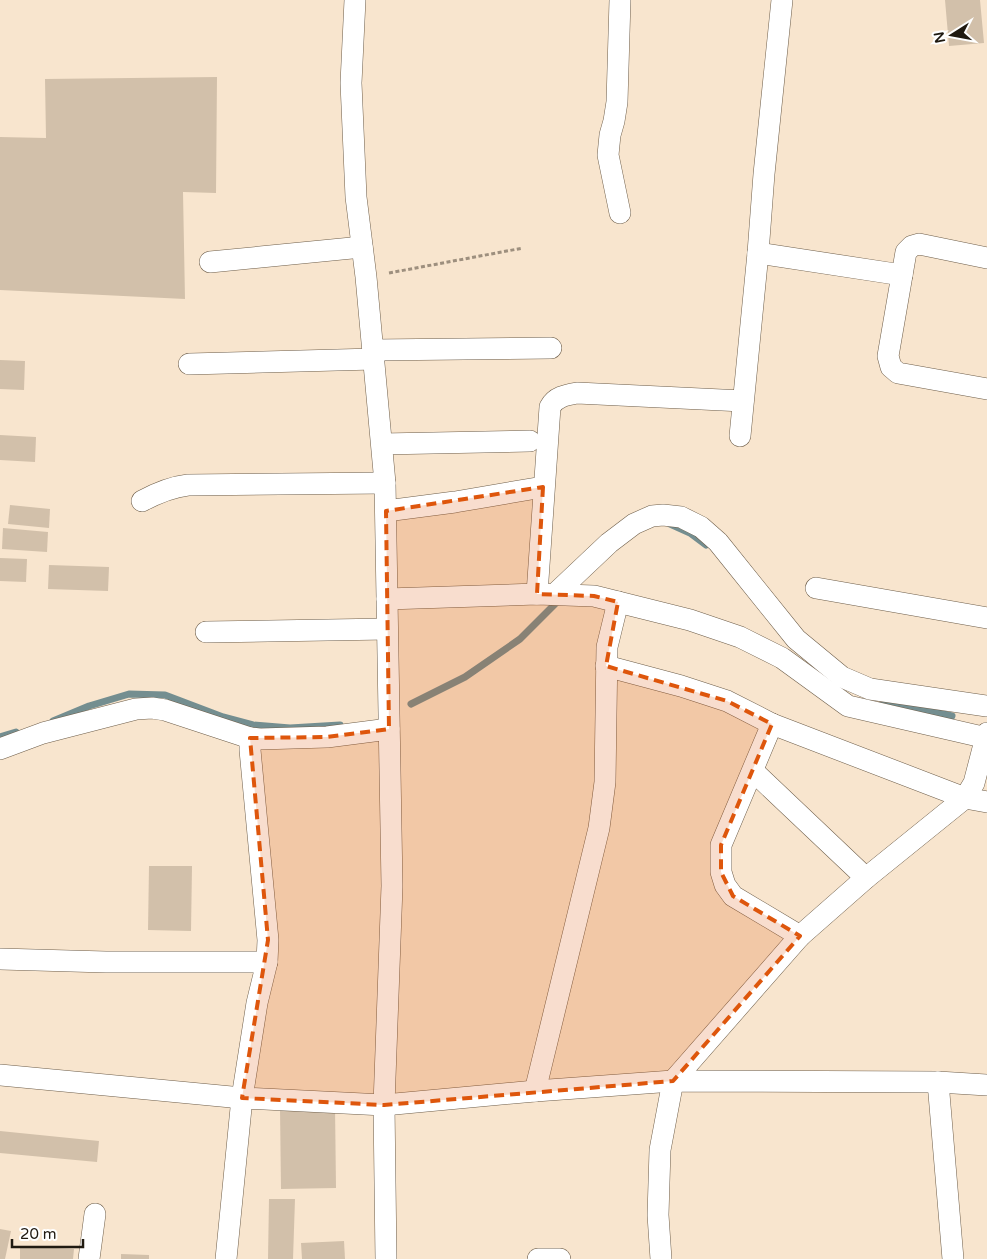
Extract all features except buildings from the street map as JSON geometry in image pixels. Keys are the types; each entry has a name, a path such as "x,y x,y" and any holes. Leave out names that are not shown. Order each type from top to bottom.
{"street":[{"path":"355,0 351,83 356,197 366,277 382,444 386,511 392,886 384,1105 386,1259"},
{"path":"620,0 617,102 608,155 620,213"},
{"path":"740,436 782,0"},
{"path":"987,258 919,244 912,246 906,252 888,356 891,367 898,373 987,389"},
{"path":"210,262 362,247"},
{"path":"758,253 902,275"},
{"path":"189,364 551,348"},
{"path":"550,594 543,487 550,407 553,402 577,392 743,401"},
{"path":"382,444 530,441"},
{"path":"142,501 175,486 188,485 385,483"},
{"path":"386,511 455,502 543,487"},
{"path":"550,594 634,524 652,516 681,517 701,526 718,542 796,639 842,677 870,688 987,706"},
{"path":"816,588 987,618"},
{"path":"387,599 550,594 594,596 690,620 740,637 782,658 848,706 987,737 974,783 965,798 866,878 800,936 673,1081 660,1150 658,1215 661,1259"},
{"path":"535,1091 599,828 606,782 607,647 618,602"},
{"path":"206,632 388,629"},
{"path":"606,666 681,686 727,701 772,724 965,798 987,802"},
{"path":"0,748 43,733 136,709 152,708 165,710 260,740 327,737 389,729"},
{"path":"772,724 721,845 721,872 725,885 733,896 800,936"},
{"path":"226,1259 242,1098 257,1003 266,962 268,940 250,738"},
{"path":"753,771 866,878"},
{"path":"0,959 106,962 266,962"},
{"path":"0,1075 242,1098 384,1105 673,1081 938,1082 987,1085"},
{"path":"938,1082 953,1259"},
{"path":"89,1259 95,1214"},
{"path":"538,1259 560,1259"}],"path":[{"path":"366,277 523,248"}],"highlighted area":[{"path":"543,487 537,594 594,596 618,602 606,666 727,701 772,724 721,845 721,872 733,896 800,936 673,1081 384,1105 242,1098 268,940 250,738 327,737 389,729 386,511"}],"waterway":[{"path":"670,524 690,533 706,545"},
{"path":"411,704 465,677 520,639 559,600"},
{"path":"53,721 89,706 129,694 165,695 223,717 253,725 290,728 340,725"},
{"path":"883,701 952,716"},
{"path":"0,737 16,732"}]}
